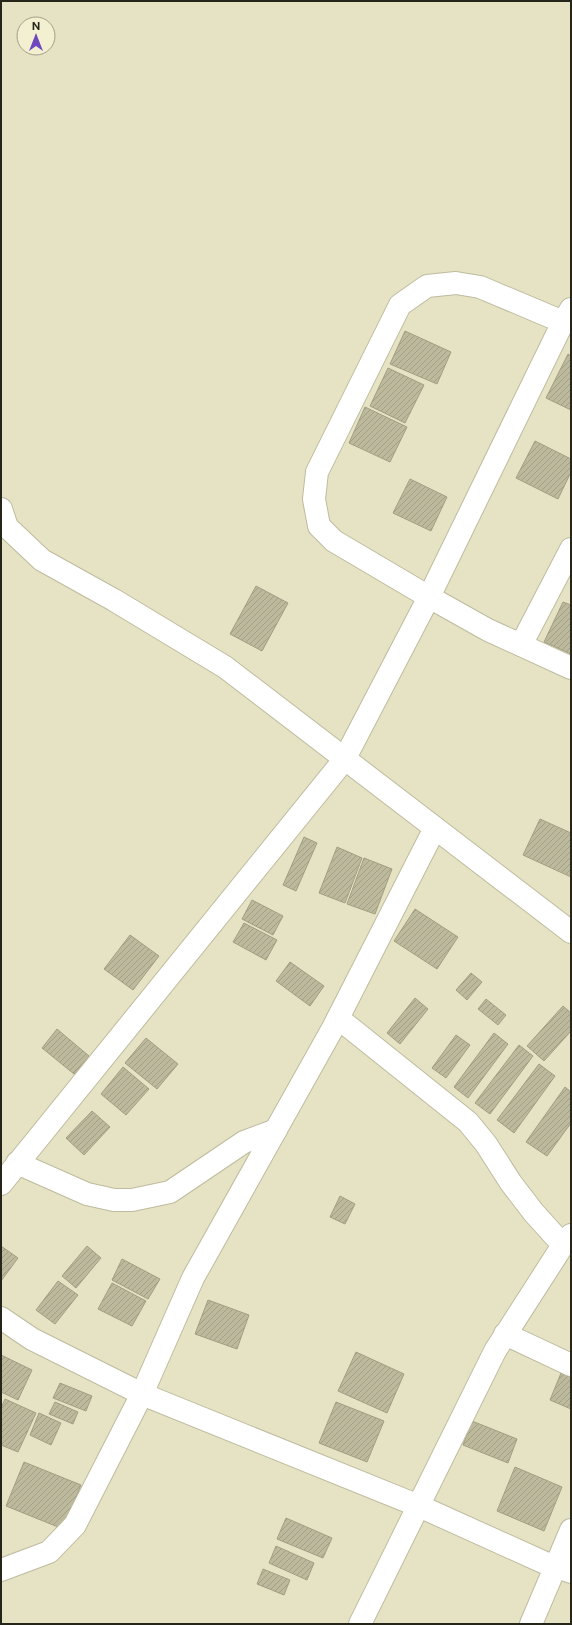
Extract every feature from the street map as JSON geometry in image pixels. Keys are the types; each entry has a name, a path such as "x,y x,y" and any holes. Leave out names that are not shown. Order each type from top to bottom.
{"street":[{"path":"1,1184 344,760 429,597 567,316 480,287 456,283 427,286 400,305 317,472 314,499 319,526 334,541 429,597 488,630 571,668"},
{"path":"1,509 7,527 42,560 114,600 225,667 344,760 571,932"},
{"path":"521,645 571,548"},
{"path":"1,1570 49,1552 75,1525 142,1394 193,1278 338,1018 435,828"},
{"path":"338,1018 468,1122 486,1144 511,1183 534,1213 567,1240 495,1351 360,1624"},
{"path":"17,1163 87,1194 114,1200 132,1200 170,1192 244,1142 276,1130"},
{"path":"1,1318 32,1339 142,1394 419,1506 563,1570"},
{"path":"505,1334 571,1364"},
{"path":"531,1624 563,1570 571,1530"}],"building":[{"path":"405,331 451,352 437,384 390,364"},
{"path":"568,354 571,356 571,410 546,398"},
{"path":"388,368 424,385 405,423 370,406"},
{"path":"365,407 407,427 390,462 349,443"},
{"path":"535,441 571,459 571,472 558,499 516,478"},
{"path":"410,479 447,497 431,531 393,513"},
{"path":"256,586 288,603 262,651 230,634"},
{"path":"563,602 571,605 571,654 544,642"},
{"path":"540,819 571,833 571,877 523,855"},
{"path":"304,837 317,843 296,891 283,885"},
{"path":"337,847 362,858 345,903 319,893"},
{"path":"364,858 392,869 375,914 347,904"},
{"path":"252,900 283,916 273,935 242,919"},
{"path":"415,909 458,937 437,969 394,941"},
{"path":"244,923 277,940 266,960 233,942"},
{"path":"130,935 159,956 133,990 104,969"},
{"path":"290,962 324,986 310,1006 276,981"},
{"path":"471,973 482,982 467,1000 456,990"},
{"path":"415,998 428,1009 400,1044 387,1033"},
{"path":"486,999 506,1015 498,1025 478,1009"},
{"path":"563,1006 571,1013 571,1031 544,1061 527,1046"},
{"path":"57,1029 89,1056 74,1074 42,1048"},
{"path":"494,1033 508,1044 468,1098 454,1087"},
{"path":"456,1035 470,1045 446,1078 432,1068"},
{"path":"146,1038 178,1064 157,1089 125,1063"},
{"path":"519,1045 533,1056 490,1114 475,1103"},
{"path":"539,1064 555,1076 514,1133 497,1120"},
{"path":"123,1067 149,1089 126,1115 101,1094"},
{"path":"565,1087 571,1092 571,1123 547,1156 526,1142"},
{"path":"92,1111 110,1127 84,1155 66,1138"},
{"path":"340,1196 355,1204 345,1224 330,1217"},
{"path":"1,1246 18,1258 1,1281"},
{"path":"87,1246 101,1258 76,1288 62,1276"},
{"path":"122,1259 160,1279 148,1299 112,1280"},
{"path":"58,1281 78,1295 55,1324 36,1310"},
{"path":"112,1283 146,1301 132,1326 98,1309"},
{"path":"208,1300 249,1315 237,1349 195,1334"},
{"path":"356,1352 404,1374 387,1413 338,1391"},
{"path":"1,1355 32,1370 18,1400 1,1392"},
{"path":"561,1373 571,1377 571,1409 550,1400"},
{"path":"60,1383 92,1396 86,1411 53,1398"},
{"path":"5,1399 36,1413 18,1452 1,1445 1,1408"},
{"path":"55,1402 78,1412 73,1424 49,1414"},
{"path":"336,1402 384,1421 367,1462 319,1443"},
{"path":"39,1413 61,1423 51,1445 30,1435"},
{"path":"472,1421 517,1439 508,1463 463,1445"},
{"path":"24,1462 81,1485 63,1529 6,1506"},
{"path":"515,1467 562,1487 544,1531 497,1511"},
{"path":"286,1518 332,1538 323,1558 277,1539"},
{"path":"276,1546 314,1563 307,1580 269,1563"},
{"path":"263,1569 290,1580 284,1595 257,1584"}]}
